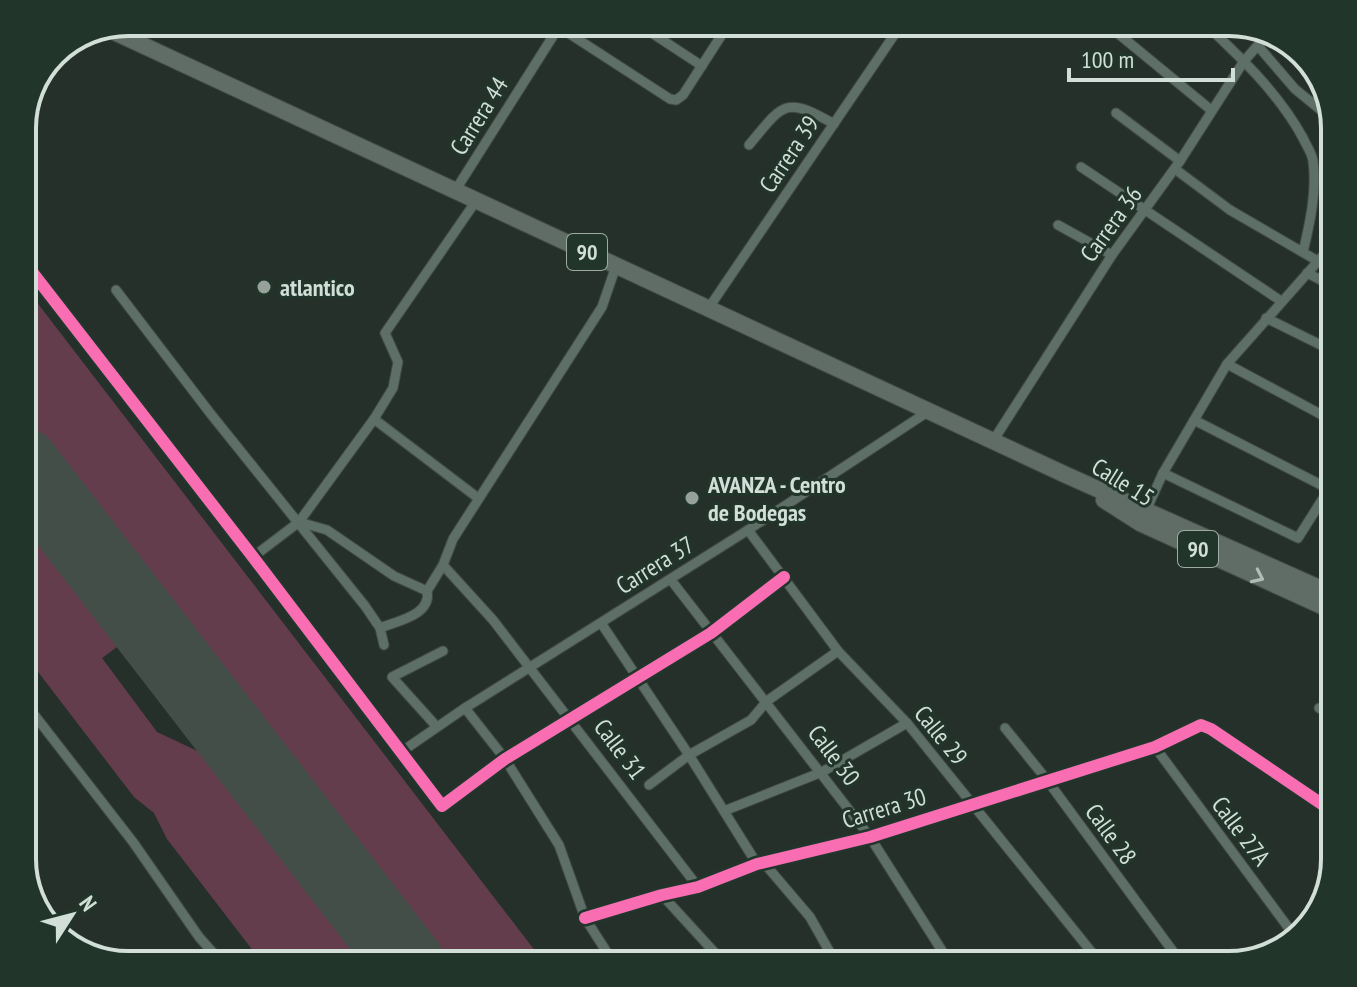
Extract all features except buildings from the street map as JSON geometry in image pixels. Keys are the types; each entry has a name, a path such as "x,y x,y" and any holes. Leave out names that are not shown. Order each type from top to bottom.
{"highway":[{"name":"90","path":"124,36 993,441"},
{"name":"Calle 15","path":"993,441 1321,605"},
{"name":"Calle 15","path":"1143,516 1321,589"}],"street":[{"name":"Carrera 44","path":"455,191 554,36"},
{"path":"577,36 670,99 676,100 683,95 721,36"},
{"path":"656,36 702,66"},
{"name":"Carrera 39","path":"708,309 894,36"},
{"path":"1121,36 1211,110"},
{"path":"1218,36 1273,93 1294,122 1313,157 1314,195 1303,252"},
{"name":"Carrera 36","path":"993,441 1112,255 1178,165 1244,61 1261,42"},
{"path":"1258,46 1295,89 1319,108"},
{"path":"749,145 785,107 802,106 834,124"},
{"path":"1116,113 1230,210 1321,264"},
{"path":"1081,167 1281,301"},
{"path":"253,557 299,522 374,419 393,388 398,362 385,333 476,201"},
{"path":"1058,225 1112,255"},
{"path":"1143,516 1163,473 1227,364 1321,258"},
{"path":"380,628 417,613 426,605 427,591 443,565 453,539 602,307 616,266"},
{"path":"1307,273 1321,280"},
{"path":"36,277 442,806 505,759 711,633 784,577"},
{"path":"116,290 380,628 384,645"},
{"path":"1266,318 1321,345"},
{"path":"1227,364 1321,414"},
{"name":"Carrera 37","path":"401,752 929,411"},
{"path":"374,419 478,498"},
{"path":"1194,420 1321,481"},
{"path":"1163,473 1298,538 1321,502"},
{"path":"299,522 327,530 394,576 427,591"},
{"name":"Calle 29","path":"748,530 838,651 907,723 1091,951"},
{"name":"Calle 31","path":"443,565 493,620 698,887"},
{"name":"Calle 30","path":"671,580 870,837 942,951"},
{"path":"601,623 760,864 810,917 829,951"},
{"path":"437,727 392,677 443,651"},
{"path":"649,785 689,755 751,720 767,701 838,651"},
{"path":"465,708 505,759 559,845 585,918 606,951"},
{"path":"36,717 133,842 212,951"},
{"path":"724,811 822,772 907,723"},
{"name":"Carrera 30","path":"585,918 698,887 760,864 870,837 1155,747 1201,725 1321,804"},
{"name":"Calle 28","path":"1005,728 1173,951"},
{"name":"Calle 27A","path":"1155,747 1289,929"},
{"path":"662,895 713,951"}],"shaded area":[{"path":"36,301 535,951 432,951 36,439"},
{"path":"36,522 125,641 102,658 157,732 225,764 369,951 253,951 167,839 154,813 134,797 36,669"}],"runway":[{"path":"36,482 398,951"}],"cycle path":[{"path":"36,277 442,806 505,759 711,633 784,577"},
{"path":"585,918 698,887 757,864 870,837 1155,747 1201,725 1321,804"}],"place":[{"name":"atlantico","path":"264,287"},
{"name":"AVANZA - Centro de Bodegas","path":"692,498"}]}
